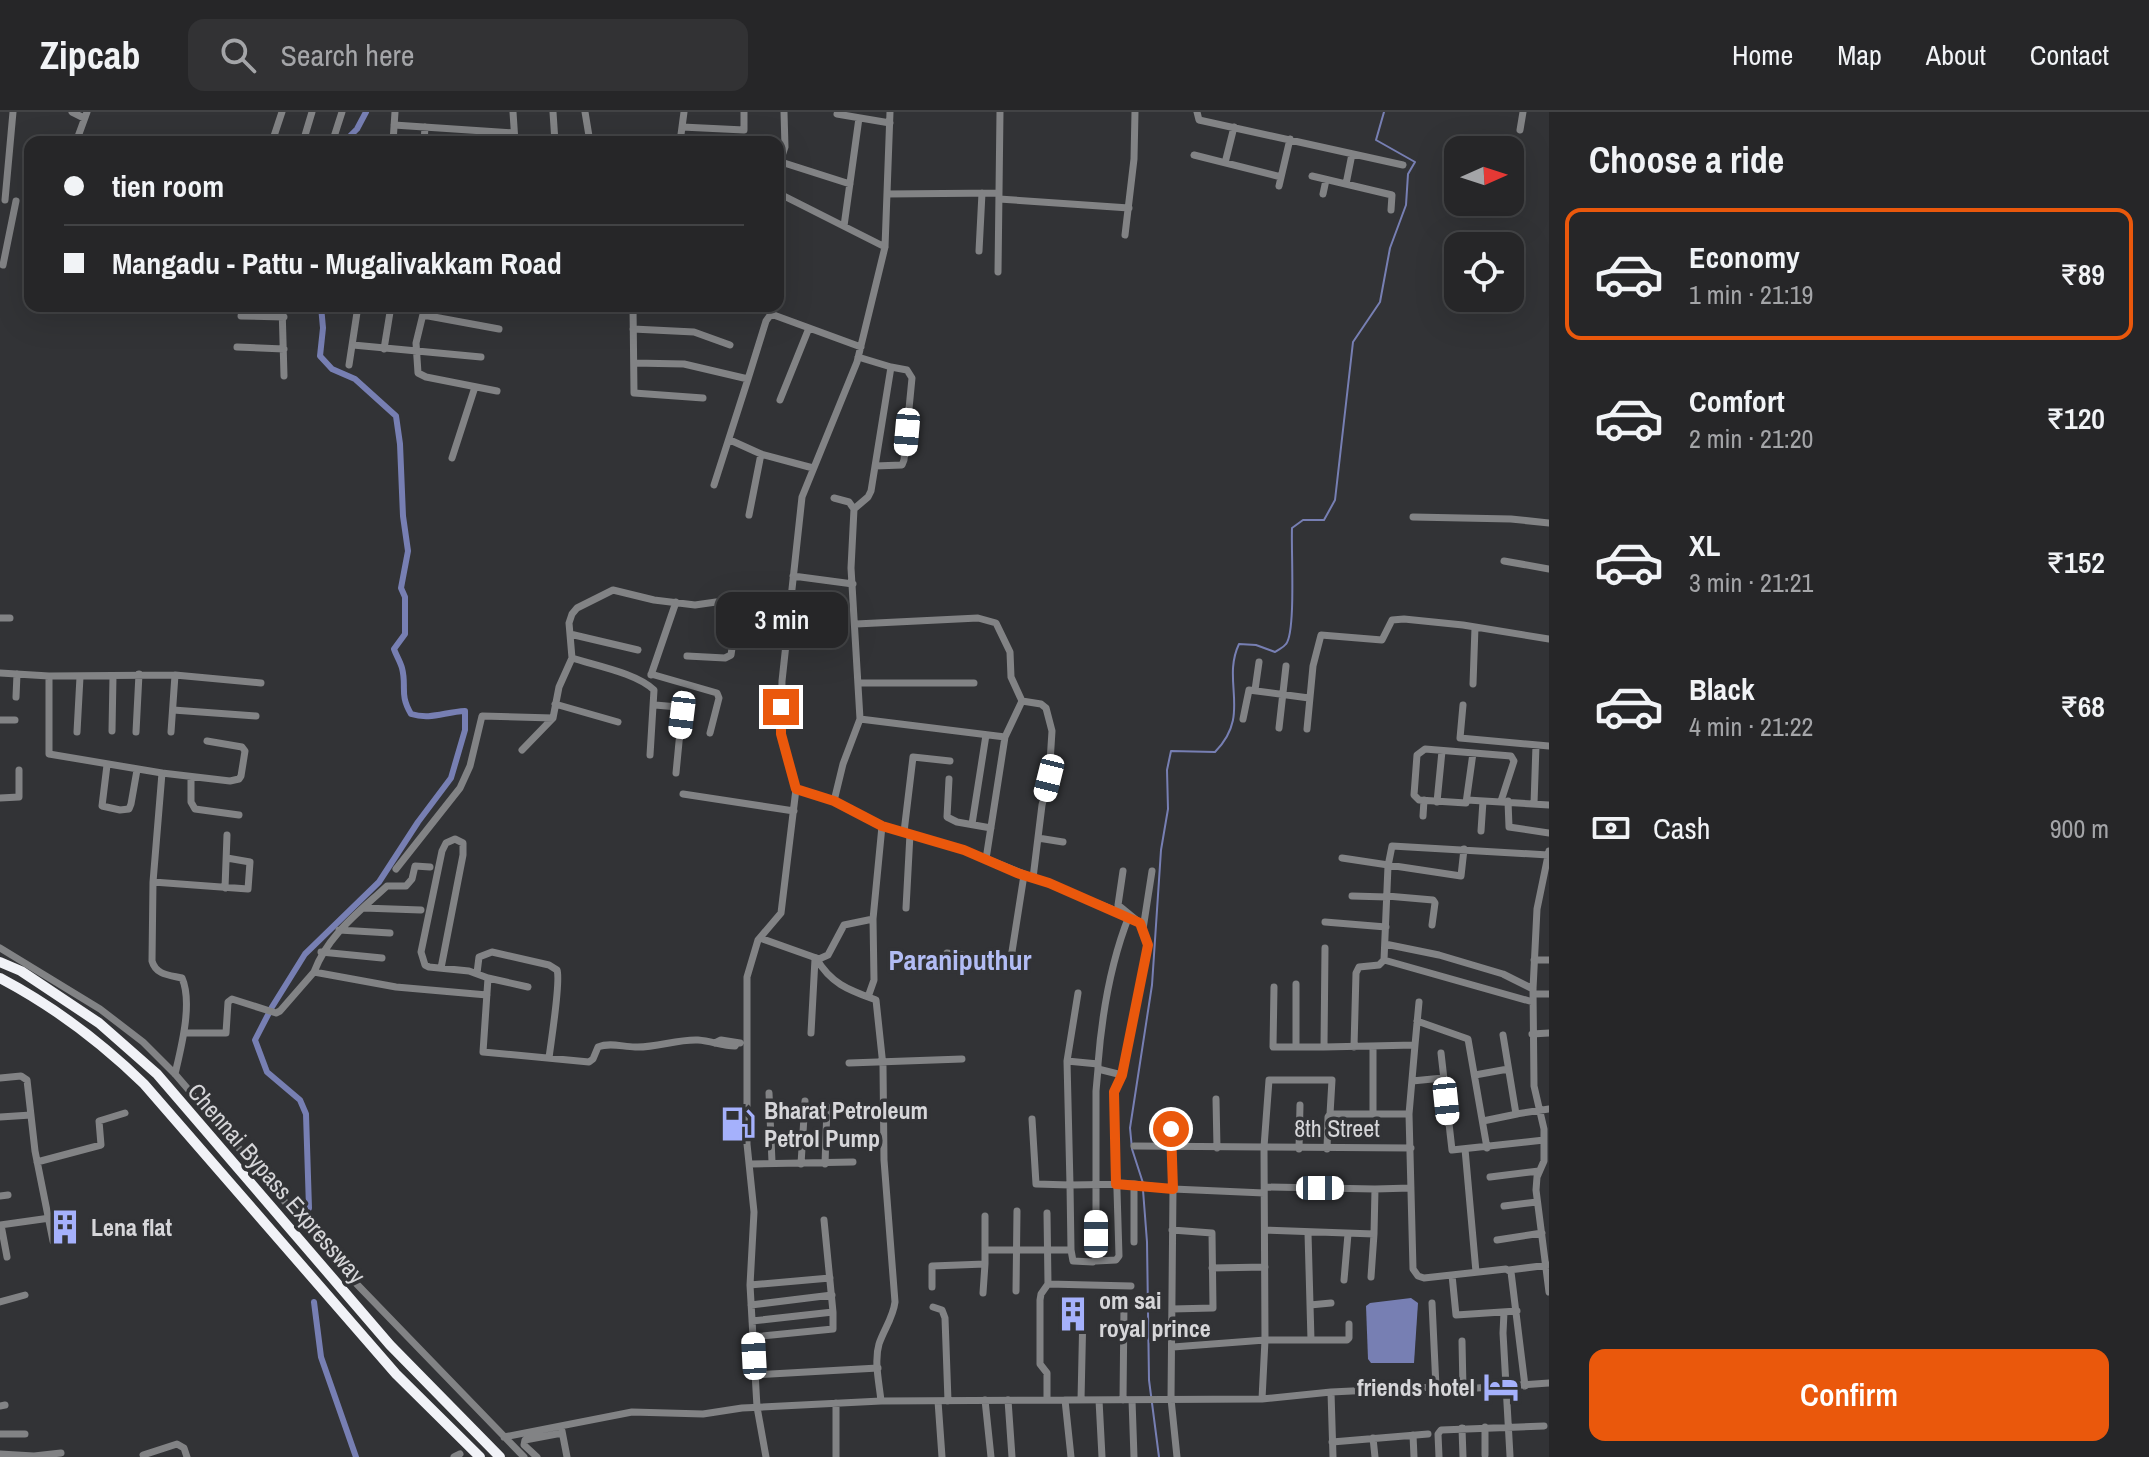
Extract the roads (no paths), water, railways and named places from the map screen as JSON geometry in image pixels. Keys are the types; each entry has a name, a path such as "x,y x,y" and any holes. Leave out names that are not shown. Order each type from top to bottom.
{"highway":[{"name":"Chennai Bypass Expressway","path":"0,962 21,971 99,1023 157,1074 390,1345 500,1457"},
{"name":"Chennai Bypass Expressway","path":"0,978 57,1011 144,1084 396,1374 480,1457"}],"street":[{"path":"13,112 3,200 24,202"},
{"path":"72,112 86,115 78,136"},
{"path":"274,136 282,112"},
{"path":"305,136 312,112"},
{"path":"334,136 342,112"},
{"path":"393,136 395,112"},
{"path":"513,112 515,136"},
{"path":"553,112 555,136"},
{"path":"585,112 589,136"},
{"path":"681,136 684,112"},
{"path":"682,127 743,130 744,112"},
{"path":"784,112 784,144"},
{"path":"766,1457 757,1407 750,1285 754,1212 742,1043 747,977 760,938 781,913 794,811 796,789 781,734 782,681 802,497 858,357 885,247 890,112"},
{"path":"998,272 1000,112"},
{"path":"1125,235 1135,112"},
{"path":"1197,112 1199,120 1403,165"},
{"path":"1520,130 1523,112"},
{"path":"837,114 890,123"},
{"path":"844,226 859,118"},
{"path":"394,125 506,136"},
{"path":"424,136 425,127"},
{"path":"1225,163 1234,127"},
{"path":"1194,155 1280,181 1290,139"},
{"path":"1346,184 1352,154"},
{"path":"784,166 850,184"},
{"path":"1312,176 1392,195 1391,210"},
{"path":"1323,194 1326,180"},
{"path":"887,194 982,193 1129,208"},
{"path":"979,251 982,193"},
{"path":"784,196 885,247"},
{"path":"3,265 4,236 16,201"},
{"path":"283,312 284,376"},
{"path":"349,365 357,312"},
{"path":"384,349 390,312"},
{"path":"424,312 416,351 418,373 497,391"},
{"path":"633,312 635,394 703,398"},
{"path":"714,485 769,312"},
{"path":"774,312 861,347"},
{"path":"423,315 499,329"},
{"path":"241,316 284,317"},
{"path":"780,400 809,328"},
{"path":"633,329 694,332 730,345"},
{"path":"353,345 481,357"},
{"path":"237,347 284,349"},
{"path":"858,357 907,370 912,378 902,465 875,466"},
{"path":"634,363 684,364 748,379"},
{"path":"854,509 868,497 891,367"},
{"path":"452,458 475,387"},
{"path":"730,440 761,454 813,468"},
{"path":"749,515 761,454"},
{"path":"834,498 849,502 854,509 853,584 860,719 843,764 834,801"},
{"path":"1413,517 1549,523"},
{"path":"1504,561 1549,569"},
{"path":"793,576 853,584"},
{"path":"522,750 553,718 559,687 572,658 569,623 577,608 613,590 654,600 695,605 716,602 789,615"},
{"path":"648,684 676,602"},
{"path":"687,656 725,658 731,655 738,607"},
{"path":"0,618 10,618"},
{"path":"856,624 978,618 996,623 1010,652 1011,677 1022,701 1005,737 986,859"},
{"path":"1307,729 1316,645 1321,635 1382,640 1395,619 1549,639"},
{"path":"1473,684 1475,627"},
{"path":"570,634 638,650"},
{"path":"572,658 627,674 654,690 650,755"},
{"path":"1255,690 1259,662"},
{"path":"1279,728 1286,666"},
{"path":"0,673 80,677 175,675 261,683"},
{"path":"16,697 17,674"},
{"path":"136,732 139,674"},
{"path":"651,674 717,693 719,698 710,733"},
{"path":"171,732 175,675"},
{"path":"49,676 49,754 191,777 230,781 241,776 245,751 242,747 207,741"},
{"path":"112,731 113,676"},
{"path":"77,732 80,677"},
{"path":"859,683 974,683"},
{"path":"1243,719 1249,690 1309,698"},
{"path":"947,953 1005,961 1011,958 1049,778 1052,731 1046,708 1041,704 1022,701"},
{"path":"555,704 618,722"},
{"path":"655,705 678,707 682,711 676,773"},
{"path":"1463,705 1460,738 1549,746"},
{"path":"173,710 256,716"},
{"path":"396,869 460,788 474,754 482,716 553,718"},
{"path":"860,719 1005,737"},
{"path":"0,720 15,720"},
{"path":"972,824 986,735"},
{"path":"1534,804 1536,745"},
{"path":"1549,805 1505,801 1467,800 1461,804 1416,798 1413,791 1417,755 1425,749 1513,758 1505,801 1509,827 1549,833"},
{"path":"1437,802 1442,751"},
{"path":"1467,800 1473,753"},
{"path":"906,908 907,833 913,757 950,761"},
{"path":"107,765 102,806 120,810 129,809 137,770"},
{"path":"0,798 19,797 19,770"},
{"path":"162,773 153,882 152,961 160,973 182,978 185,984 184,1033 175,1074"},
{"path":"191,777 191,802 195,809 239,815"},
{"path":"949,779 947,817 957,822 991,828"},
{"path":"796,789 834,801 882,826 986,859 1140,923 1148,945 1122,1075 1114,1092 1119,1257 1114,1260 1073,1261 1071,1250 1067,1061 1078,993"},
{"path":"683,794 794,811"},
{"path":"1423,816 1424,800"},
{"path":"1481,831 1483,801"},
{"path":"868,997 874,980 873,919 882,826"},
{"path":"1420,846 1421,834"},
{"path":"225,888 227,835"},
{"path":"1038,838 1063,842"},
{"path":"441,968 463,855 463,843 455,839 446,843 442,851 421,952 425,965 441,968 477,973 528,987"},
{"path":"1354,1047 1356,973 1359,967 1379,965 1384,960 1388,866 1392,846 1549,853 1536,928 1532,1034 1534,1086 1545,1110 1544,1165 1536,1181 1549,1292"},
{"path":"1342,858 1461,876 1464,849"},
{"path":"153,882 248,889 251,865 248,860 227,858"},
{"path":"184,1033 226,1033 228,1002 232,999 276,1013 284,1008 314,972 321,952 339,930 387,886 409,884 415,866 430,867"},
{"path":"1123,871 1118,905 1129,916"},
{"path":"1143,929 1152,871"},
{"path":"1352,896 1433,900 1432,925"},
{"path":"363,908 421,910"},
{"path":"1096,1261 1096,1091 1103,1007 1129,916"},
{"path":"760,938 816,958 828,955 844,925 873,919"},
{"path":"1325,922 1386,927"},
{"path":"1536,928 1549,928"},
{"path":"339,930 390,933"},
{"path":"1385,944 1503,974 1533,995"},
{"path":"0,948 100,1009 143,1042 175,1074 347,1274 524,1457"},
{"path":"1324,1047 1325,948"},
{"path":"321,952 382,958"},
{"path":"477,973 479,957 492,952 549,965 557,970 560,978 549,1058"},
{"path":"1432,973 1436,955"},
{"path":"816,958 832,981 848,991 876,1000 895,1302 894,1312 878,1346 881,1401"},
{"path":"811,1033 816,958"},
{"path":"1384,960 1533,995 1549,994"},
{"path":"1534,960 1549,960"},
{"path":"314,972 396,987 487,995"},
{"path":"488,978 483,1052 589,1062 598,1047 605,1044 640,1047 682,1041 742,1043"},
{"path":"1296,984 1296,1047"},
{"path":"1274,987 1273,1047 1415,1045"},
{"path":"1419,1002 1409,1114 1413,1269 1424,1278 1548,1265"},
{"path":"1417,1021 1468,1039 1487,1148"},
{"path":"1532,1034 1549,1033"},
{"path":"1503,1035 1517,1114"},
{"path":"1373,1047 1373,1114"},
{"path":"1441,1053 1451,1148 1487,1148 1544,1140"},
{"path":"849,1063 962,1059"},
{"path":"1067,1061 1122,1075"},
{"path":"1475,1075 1508,1069"},
{"path":"0,1078 21,1076 27,1080 37,1162 53,1241"},
{"path":"1412,1081 1443,1078"},
{"path":"1262,1399 1265,1340 1264,1147 1269,1080 1332,1080 1327,1149"},
{"path":"769,1093 772,1162"},
{"path":"1216,1099 1217,1148"},
{"path":"801,1164 805,1101"},
{"path":"1299,1149 1300,1105"},
{"path":"825,1164 827,1107"},
{"path":"1483,1121 1545,1110"},
{"path":"1171,1112 1171,1399 1177,1457"},
{"path":"37,1162 101,1145 99,1121 125,1113"},
{"path":"1330,1114 1409,1114"},
{"path":"0,1117 31,1115"},
{"path":"1032,1119 1036,1184 1141,1184 1173,1189 1264,1190 1411,1188"},
{"name":"8th Street","path":"1134,1146 1411,1148"},
{"path":"1465,1149 1476,1272"},
{"path":"751,1164 853,1162"},
{"path":"1490,1177 1539,1171"},
{"path":"1134,1242 1141,1184"},
{"path":"1371,1277 1375,1189"},
{"path":"1504,1206 1537,1202"},
{"path":"1016,1291 1017,1211"},
{"path":"1047,1213 1048,1284 1040,1300 1040,1364 1047,1373 1047,1400"},
{"path":"983,1293 985,1216"},
{"path":"7,1257 0,1225 50,1218"},
{"path":"753,1337 833,1329 824,1220"},
{"path":"1172,1230 1212,1233 1213,1308 1172,1309"},
{"path":"1265,1230 1374,1234"},
{"path":"1308,1233 1311,1340"},
{"path":"1497,1240 1542,1233"},
{"path":"1344,1280 1348,1234"},
{"path":"985,1250 1071,1250"},
{"path":"932,1287 932,1266 985,1264"},
{"path":"1212,1268 1265,1267"},
{"path":"1509,1270 1513,1278 1525,1386"},
{"path":"1452,1275 1455,1314 1517,1311"},
{"path":"750,1285 830,1278"},
{"path":"1048,1284 1131,1286"},
{"path":"0,1302 25,1295"},
{"path":"751,1305 832,1295"},
{"path":"1310,1305 1331,1303"},
{"path":"1432,1303 1436,1387"},
{"path":"1124,1305 1134,1457"},
{"path":"933,1307 942,1310 945,1318 948,1401"},
{"path":"1081,1400 1083,1310"},
{"path":"752,1321 833,1312"},
{"path":"1504,1312 1510,1456"},
{"path":"1173,1347 1265,1340 1348,1339 1349,1324"},
{"path":"1462,1341 1463,1389"},
{"path":"755,1375 878,1368"},
{"path":"537,1457 524,1445 525,1440 632,1412 703,1414 757,1407 881,1401 1262,1399 1331,1392 1436,1387 1463,1389 1549,1383"},
{"path":"1331,1392 1333,1457"},
{"path":"985,1400 991,1457"},
{"path":"1008,1400 1012,1457"},
{"path":"1065,1400 1071,1457"},
{"path":"1099,1400 1102,1457"},
{"path":"938,1401 942,1457"},
{"path":"836,1403 836,1457"},
{"path":"1439,1457 1439,1432 1462,1428 1544,1426"},
{"path":"1485,1427 1485,1455"},
{"path":"1462,1428 1463,1457"},
{"path":"504,1437 561,1429"},
{"path":"561,1429 567,1457"},
{"path":"0,1434 25,1434"},
{"path":"1332,1442 1428,1434"},
{"path":"1413,1435 1414,1457"},
{"path":"1373,1438 1375,1457"},
{"path":"143,1455 177,1444 184,1448 187,1457"},
{"path":"0,1454 34,1456 61,1453"}],"water":[{"path":"1411,1298 1418,1303 1414,1363 1371,1363 1368,1359 1366,1306"}],"waterway":[{"path":"350,136 366,112"},
{"path":"1143,1183 1132,1149 1130,1128 1152,985 1161,850 1168,809 1167,770 1171,751 1215,752 1226,738 1234,712 1234,658 1239,644 1256,645 1275,652 1285,645 1289,636 1292,528 1303,520 1324,520 1335,500 1353,342 1380,302 1390,248 1406,205 1408,174 1415,162 1376,140 1384,112"},
{"path":"309,1208 306,1114 300,1100 267,1072 255,1040 305,954 379,882 451,778 465,730 465,711 418,716 411,714 405,701 402,668 394,649 405,634 405,597 401,588 408,551 396,416 355,379 332,369 320,356 322,312"},
{"path":"1143,1190 1149,1380 1159,1457"},
{"path":"314,1302 321,1357 356,1457"}],"place":[{"name":"Bharat Petroleum Petrol Pump","path":"738,1124"},
{"name":"Lena flat","path":"65,1227"},
{"name":"om sai royal prince","path":"1073,1314"},
{"name":"friends hotel","path":"1501,1387"}],"district":[{"name":"Paraniputhur","path":"960,960"}]}
